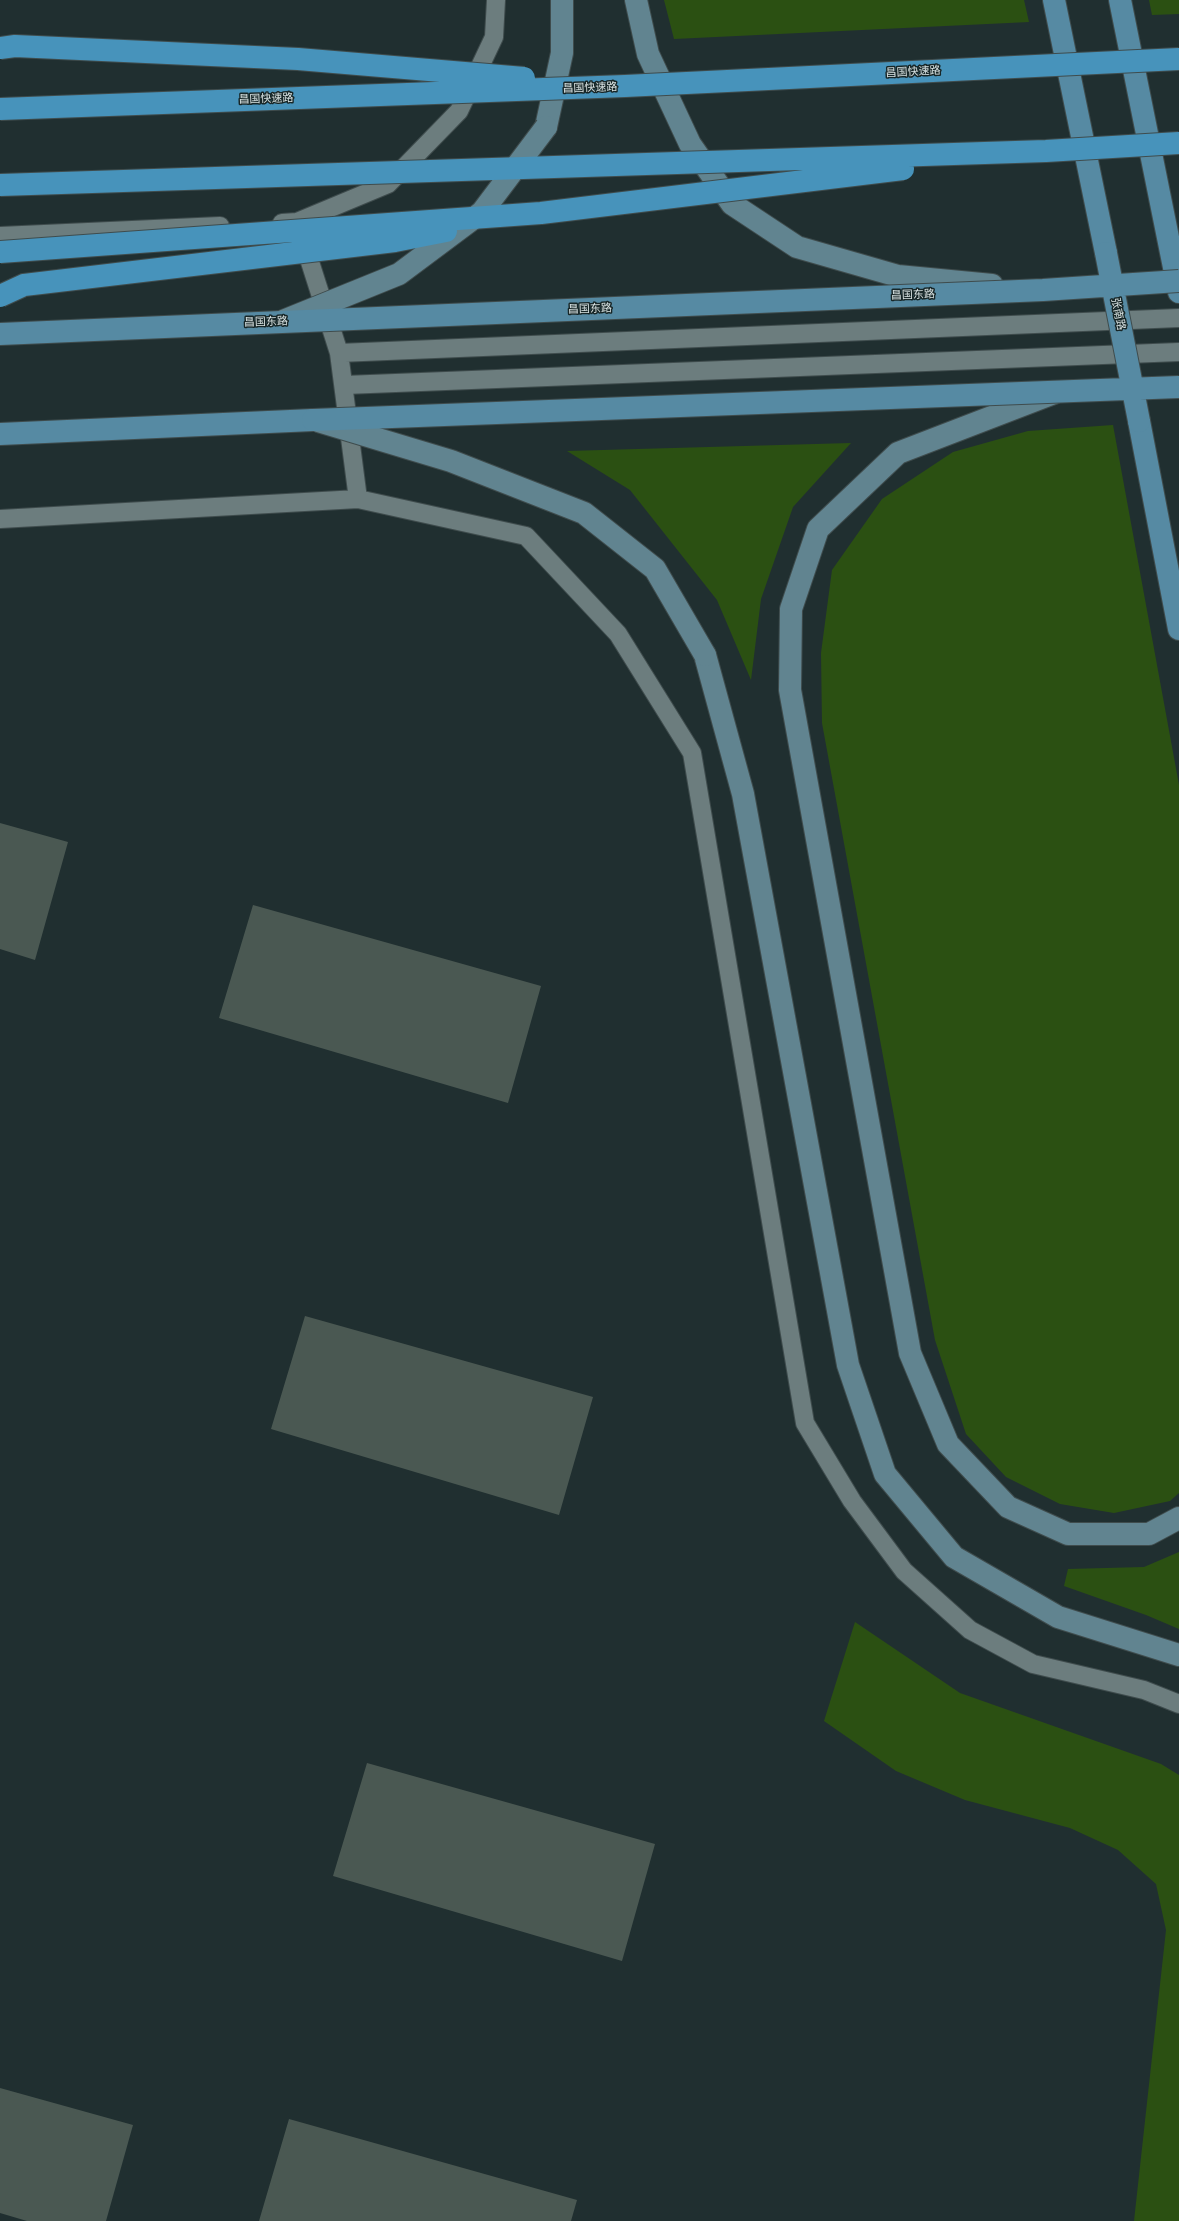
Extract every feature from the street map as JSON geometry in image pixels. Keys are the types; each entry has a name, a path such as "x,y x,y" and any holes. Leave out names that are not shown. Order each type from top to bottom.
{"highway":[{"path":"0,48 15,46 298,59 625,86"},
{"name":"昌国快速路","path":"0,109 625,86 1179,59"},
{"path":"0,185 1046,151 1179,143"},
{"path":"0,252 542,212 1046,151"},
{"path":"0,296 24,285 395,241 542,212"}],"main road":[{"path":"282,322 399,274 482,212 546,127 562,52 562,0"},
{"path":"636,0 648,54 687,138 732,204 797,247 898,276 1043,290"},
{"name":"张南路","path":"1054,0 1106,253 1179,629"},
{"path":"1120,0 1179,292"},
{"name":"昌国东路","path":"0,334 1043,290 1179,281"},
{"path":"0,434 313,420 1179,388"},
{"path":"1054,393 898,454 818,529 791,609 790,690 910,1353 948,1444 1008,1507 1068,1534 1149,1534 1179,1518"},
{"path":"313,420 451,461 584,513 655,569 705,655 743,794 848,1365 885,1474 954,1557 1058,1617 1179,1655"}],"lane":[{"path":"0,236 297,222 388,184 459,111 494,37 496,0"},
{"path":"297,222 339,353 345,385 358,499"},
{"path":"339,353 1179,318"},
{"path":"345,385 1179,352"},
{"path":"0,519 358,499 526,536 618,634 692,753 805,1423 852,1500 904,1571 970,1630 1033,1664 1144,1690 1179,1704"}],"green space":[{"path":"664,0 1024,0 1029,22 674,39"},
{"path":"1149,0 1179,0 1179,14 1152,15"},
{"path":"1113,425 1179,785 1179,1493 1170,1501 1114,1513 1060,1504 1006,1477 966,1434 935,1340 822,723 821,653 832,570 882,499 953,452 1028,431"},
{"path":"851,443 793,507 761,599 751,680 717,600 630,490 567,451"},
{"path":"1179,1552 1179,1629 1146,1615 1064,1586 1068,1569 1144,1567"},
{"path":"855,1622 960,1693 1161,1764 1179,1775 1179,2221 1134,2221 1166,1930 1156,1884 1118,1850 1070,1828 965,1800 896,1771 824,1721"}],"building":[{"path":"0,823 68,842 35,960 0,949"},
{"path":"253,905 541,986 508,1103 219,1018"},
{"path":"305,1316 593,1397 559,1515 271,1429"},
{"path":"367,1763 655,1844 622,1961 333,1876"},
{"path":"0,2088 133,2125 106,2221 27,2221 0,2213"},
{"path":"289,2119 577,2200 571,2221 259,2221"}]}
